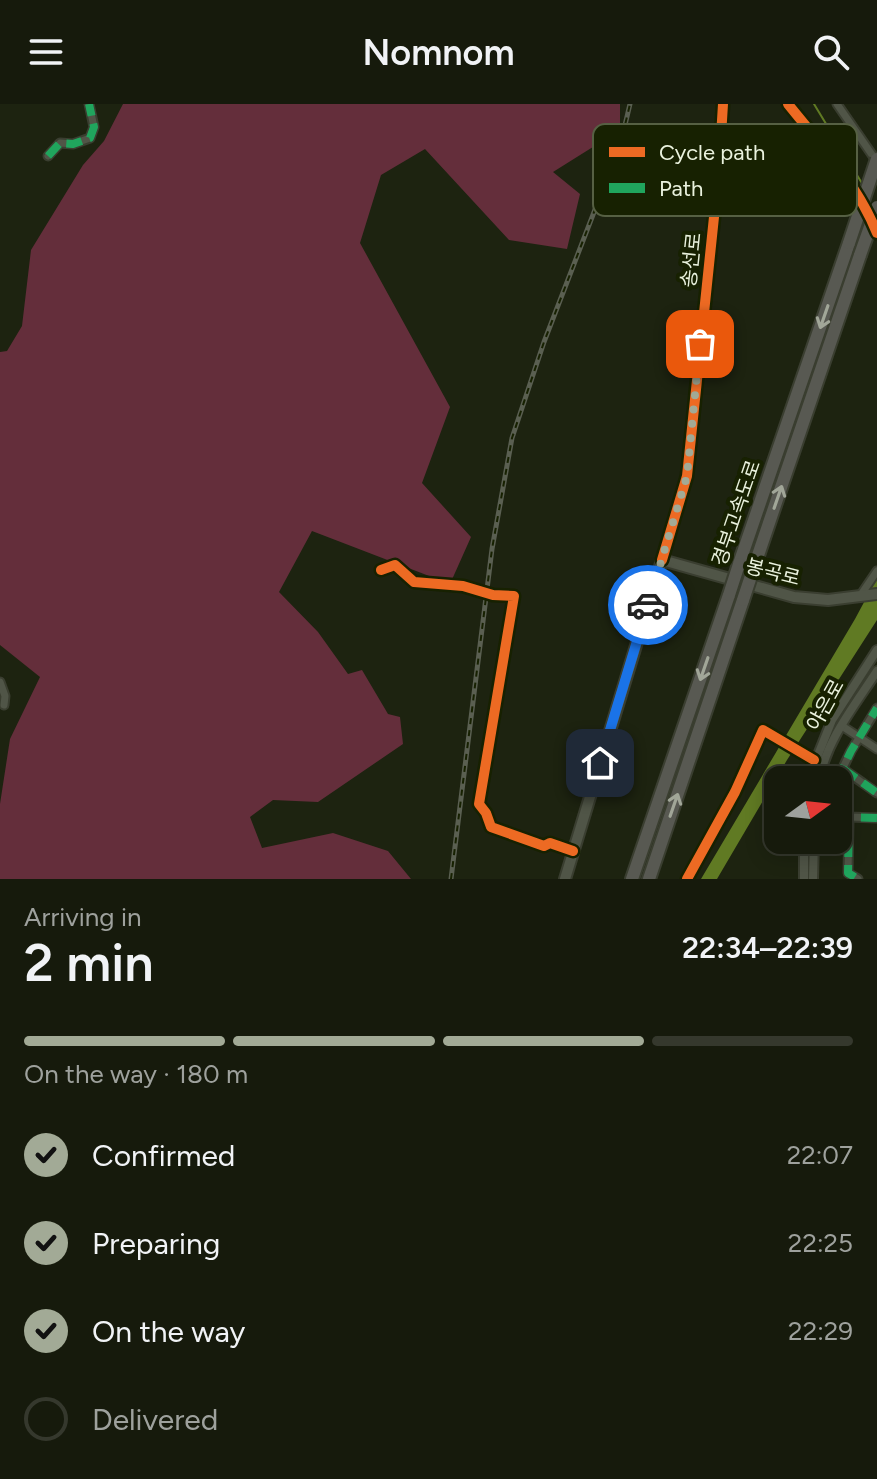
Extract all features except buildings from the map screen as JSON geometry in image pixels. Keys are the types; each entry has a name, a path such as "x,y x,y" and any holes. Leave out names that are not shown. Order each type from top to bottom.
{"highway":[{"name":"경부고속도로","path":"632,879 877,160"},
{"name":"경부고속도로","path":"649,879 877,207"}],"main road":[{"name":"봉곡로","path":"662,560 794,597 828,600 877,594"},
{"name":"송선로","path":"565,879 662,560"}],"street":[{"path":"48,156 60,143 73,144 90,138 94,127 89,104"},
{"name":"송선로","path":"722,124 723,104"},
{"path":"788,104 804,124"},
{"path":"837,104 851,124"},
{"path":"857,132 877,160"},
{"path":"857,193 877,233"},
{"name":"송선로","path":"662,560 687,476 714,216"},
{"path":"381,570 395,565 414,582 463,586 490,595 514,596 479,804 491,827 544,846 550,843 573,851"},
{"path":"860,597 877,571"},
{"name":"야은로","path":"812,766 832,720 877,650"},
{"name":"야은로","path":"821,766 842,726 877,671"},
{"path":"0,682 5,696 4,705"},
{"path":"844,766 877,708"},
{"path":"842,726 877,749"},
{"path":"687,879 735,792 763,730 814,760"},
{"path":"852,775 877,793"},
{"path":"852,817 877,818"},
{"path":"804,854 804,879"},
{"path":"813,879 814,854"},
{"path":"848,854 848,873 858,879"}],"shaded area":[{"path":"123,104 620,104 620,124 593,124 593,147 553,172 580,194 567,249 509,240 425,149 381,175 360,243 450,407 422,483 471,537 450,584 312,531 279,592 318,632 348,674 362,670 388,714 400,717 403,744 318,802 273,800 250,817 262,848 333,833 388,851 411,879 0,879 0,804 10,739 40,677 0,645 0,352 7,351 22,326 31,250 83,165 104,141"},
{"path":"877,578 877,620 783,766 768,766"},
{"path":"764,773 764,799 717,879 701,879"}],"waterway":[{"path":"814,104 826,124"},
{"path":"857,175 863,185"}],"railway":[{"path":"625,124 630,104"},
{"path":"451,879 492,549 512,438 544,342 593,215"}],"marked path":[{"path":"48,156 60,143 73,144 90,138 94,127 89,104"},
{"path":"844,766 877,708"},
{"path":"852,775 877,793"},
{"path":"852,817 877,818"},
{"path":"848,854 848,873 858,879"}],"cycle path":[{"path":"722,124 723,104"},
{"path":"788,104 804,124"},
{"path":"857,195 877,233"},
{"path":"662,560 687,476 714,216"},
{"path":"381,570 395,565 414,582 463,586 493,595 514,596 479,804 491,827 544,846 550,843 573,851"},
{"path":"687,879 735,792 763,730 814,760"}],"way so far":[{"path":"648,605 687,476 700,344"}],"route":[{"path":"600,763 648,605"}]}
